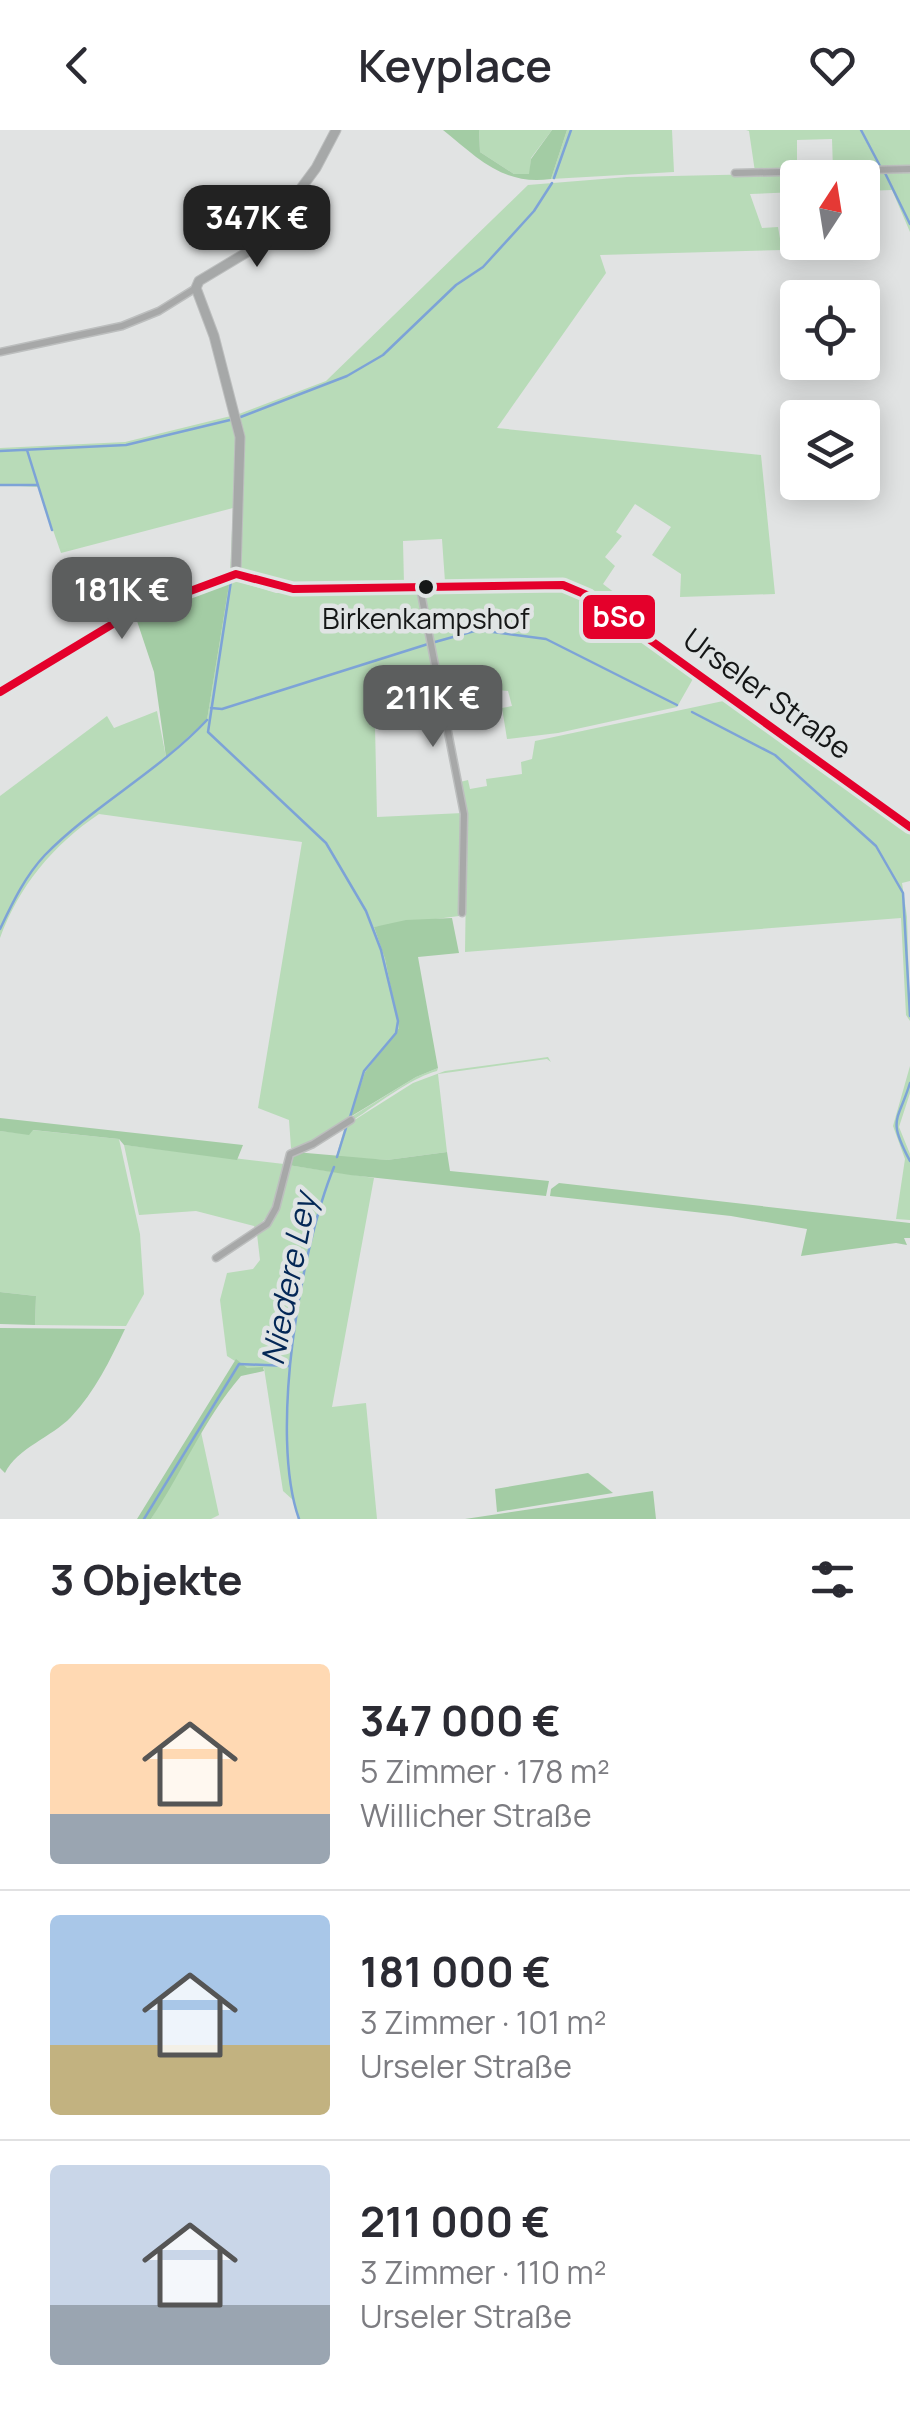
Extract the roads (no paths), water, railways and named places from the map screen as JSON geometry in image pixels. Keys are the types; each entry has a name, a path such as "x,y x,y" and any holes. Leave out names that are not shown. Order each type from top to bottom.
{"street":[{"path":"0,352 122,326 159,311 196,288 199,281 259,245 316,168 336,130"},
{"path":"734,173 910,170"},
{"path":"0,692 132,613 167,596 236,574 241,485 237,419 196,288"},
{"name":"Urseler Straße","path":"236,574 292,589 548,585 576,589 910,826"},
{"path":"420,586 464,814 462,913"},
{"path":"216,1258 266,1224 276,1208 290,1154 351,1120"}],"waterway":[{"name":"Niedere Ley","path":"554,178 571,130"},
{"path":"861,130 877,160"},
{"path":"885,173 910,224"},
{"name":"Niedere Ley","path":"238,418 347,376 383,355 456,285 483,267 534,211 552,183"},
{"path":"0,451 126,445 230,420"},
{"path":"27,450 52,530"},
{"path":"0,485 38,485"},
{"name":"Niedere Ley","path":"231,581 208,732 326,843 366,911 381,950 398,1021 396,1033 364,1071 350,1117"},
{"path":"435,642 478,630 546,639 677,705"},
{"path":"211,708 222,709 428,644"},
{"path":"692,712 775,755 876,846 903,893 910,1016"},
{"path":"0,929 25,881 45,855 207,720"},
{"path":"910,1083 897,1120 910,1161"},
{"name":"Niedere Ley","path":"337,1157 346,1128"},
{"name":"Niedere Ley","path":"299,1519 290,1483 287,1440 292,1343 310,1245 334,1167"},
{"path":"144,1519 239,1364 289,1366"}],"place":[{"name":"Birkenkampshof","path":"426,587"}]}
